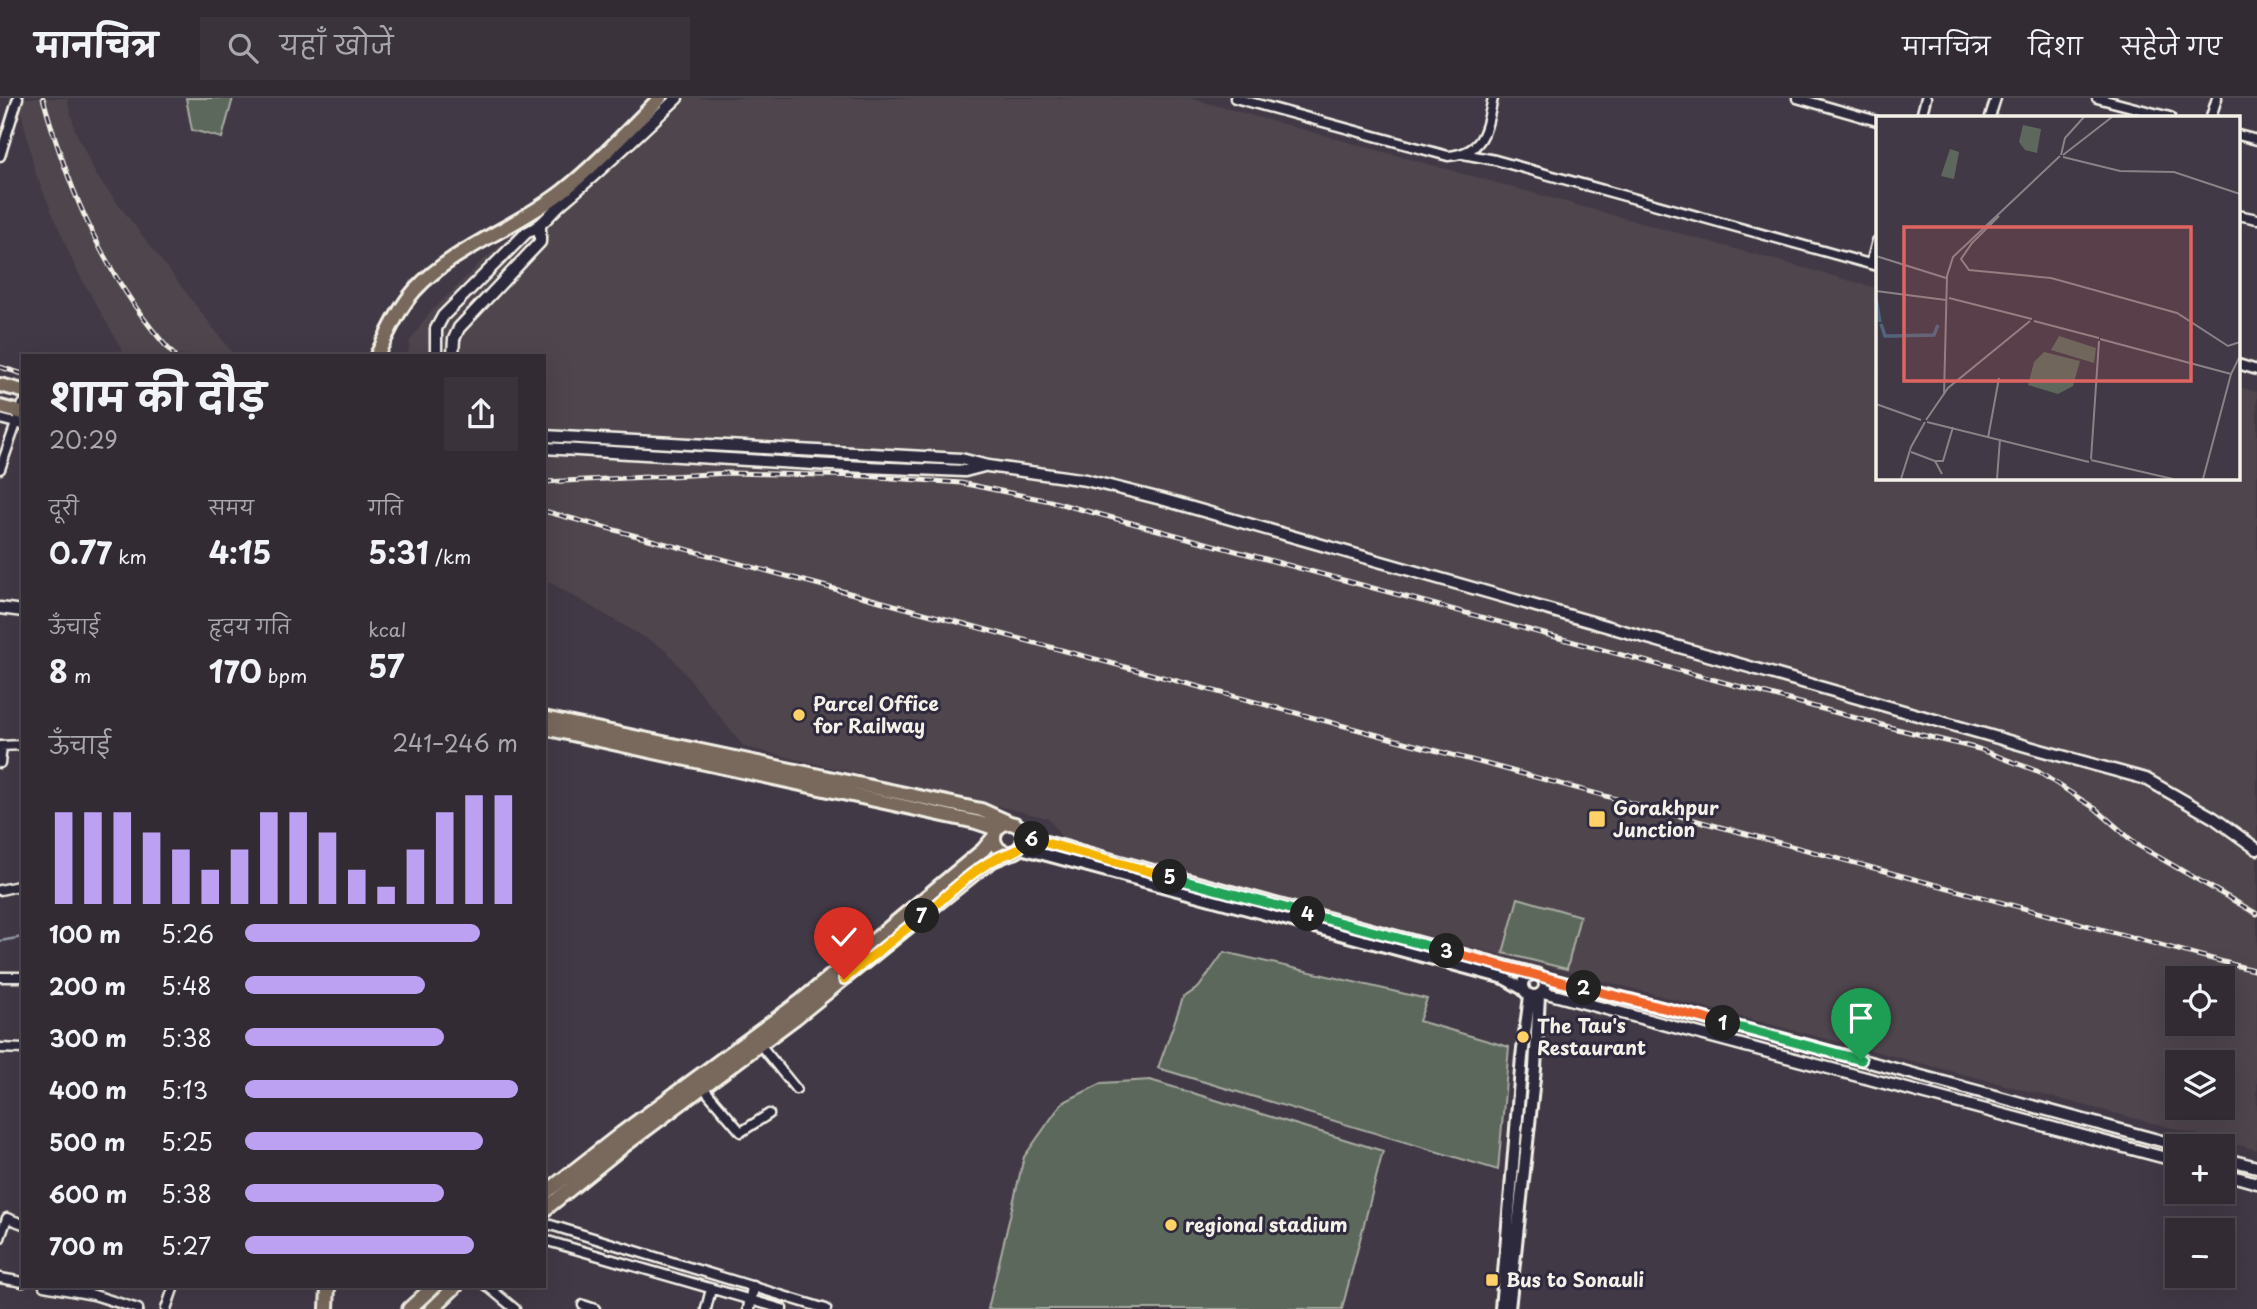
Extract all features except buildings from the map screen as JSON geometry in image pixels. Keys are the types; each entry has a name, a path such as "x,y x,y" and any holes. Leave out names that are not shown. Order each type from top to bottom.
{"main road":[{"path":"378,354 413,292 427,279 471,247 563,191 660,98"},
{"path":"0,385 21,390"},
{"path":"0,407 20,415"},
{"path":"546,718 981,810 1017,826 1018,846"},
{"path":"546,728 976,822 995,833"},
{"path":"757,1040 983,850 995,833 1010,823"},
{"path":"995,833 996,846 1002,851 1018,846 1538,976 1545,983 1534,993 1522,1057 1501,1309"},
{"path":"546,1193 700,1083 976,872 1018,846 1504,978 1534,993"},
{"path":"1509,1309 1535,1069 1534,993 1523,980 1526,976 1538,976"},
{"path":"546,1208 700,1083"},
{"path":"327,1309 328,1288"},
{"path":"409,1309 432,1288"},
{"path":"432,1309 454,1288"}],"street":[{"path":"0,156 3,136 18,98"},
{"path":"436,354 436,329 443,316 526,233 540,226 677,98"},
{"path":"1235,98 1448,156 1468,153 1482,139 1493,98"},
{"path":"1797,98 1876,121"},
{"path":"1921,116 1926,98"},
{"path":"1990,116 1996,98"},
{"path":"2097,98 2166,116"},
{"path":"2211,116 2217,98"},
{"path":"2240,136 2257,140"},
{"path":"1463,154 1495,160 1874,265"},
{"path":"453,354 454,339 459,328 540,242 540,226"},
{"path":"2240,365 2257,370"},
{"path":"0,419 20,415"},
{"path":"0,469 20,415"},
{"path":"546,436 961,459 988,466 1086,480 2146,779 2214,818 2257,849"},
{"path":"546,447 878,468 965,471 988,466"},
{"path":"0,608 21,611"},
{"path":"0,763 1,746 21,745"},
{"path":"0,890 21,885"},
{"path":"1538,976 1777,1037 2165,1142"},
{"path":"0,977 21,977"},
{"path":"1534,993 2165,1158"},
{"path":"757,1040 796,1089"},
{"path":"0,1048 21,1049"},
{"path":"700,1083 741,1132 769,1114"},
{"path":"2235,1161 2257,1167"},
{"path":"2235,1177 2257,1183"},
{"path":"0,1238 3,1217 21,1223"},
{"path":"546,1224 825,1309"},
{"path":"546,1241 711,1289 750,1305 782,1309"},
{"path":"0,1278 21,1282"},
{"path":"750,1305 753,1287"},
{"path":"54,1288 107,1299 138,1309"},
{"path":"166,1309 173,1288"},
{"path":"488,1288 514,1309"},
{"path":"706,1309 711,1289"},
{"path":"106,1309 107,1299"},
{"path":"583,1305 595,1309"}],"shaded area":[{"path":"18,98 67,98 75,130 96,175 233,354 124,354 75,267 35,172"},
{"path":"670,98 1189,98 1876,288 1876,480 2240,480 2240,388 2257,392 2257,1150 2235,1144 2235,1134 2195,1134 1065,842 1048,818 744,747 666,650 546,580 546,354 408,354 410,341 427,316 481,262"}],"green space":[{"path":"186,98 233,98 222,138 192,130"},
{"path":"1518,898 1580,916 1567,969 1503,953"},
{"path":"1224,952 1427,999 1419,1021 1509,1047 1498,1170 1158,1068 1183,998 1199,987"},
{"path":"1150,1080 1383,1151 1342,1309 988,1309 1024,1157 1062,1103 1102,1083"}],"waterway":[{"path":"0,941 21,937"}],"railway":[{"path":"43,98 65,168 93,234 129,297 173,354"},
{"path":"0,367 21,373"},
{"path":"546,482 731,473 864,476 961,483 1050,501 1979,749 2037,771 2096,809 2136,844 2257,914"},
{"path":"546,512 2257,971"}],"place":[{"name":"Parcel Office for Railway","path":"799,715"},
{"name":"Gorakhpur Junction","path":"1597,819"},
{"name":"The Tau's Restaurant","path":"1523,1037"},
{"name":"regional stadium","path":"1171,1225"},
{"name":"Bus to Sonauli","path":"1492,1280"}],"route":[{"path":"844,979 976,872 1001,856 1016,852 1024,842 1024,836 1542,978 1861,1060"}]}
